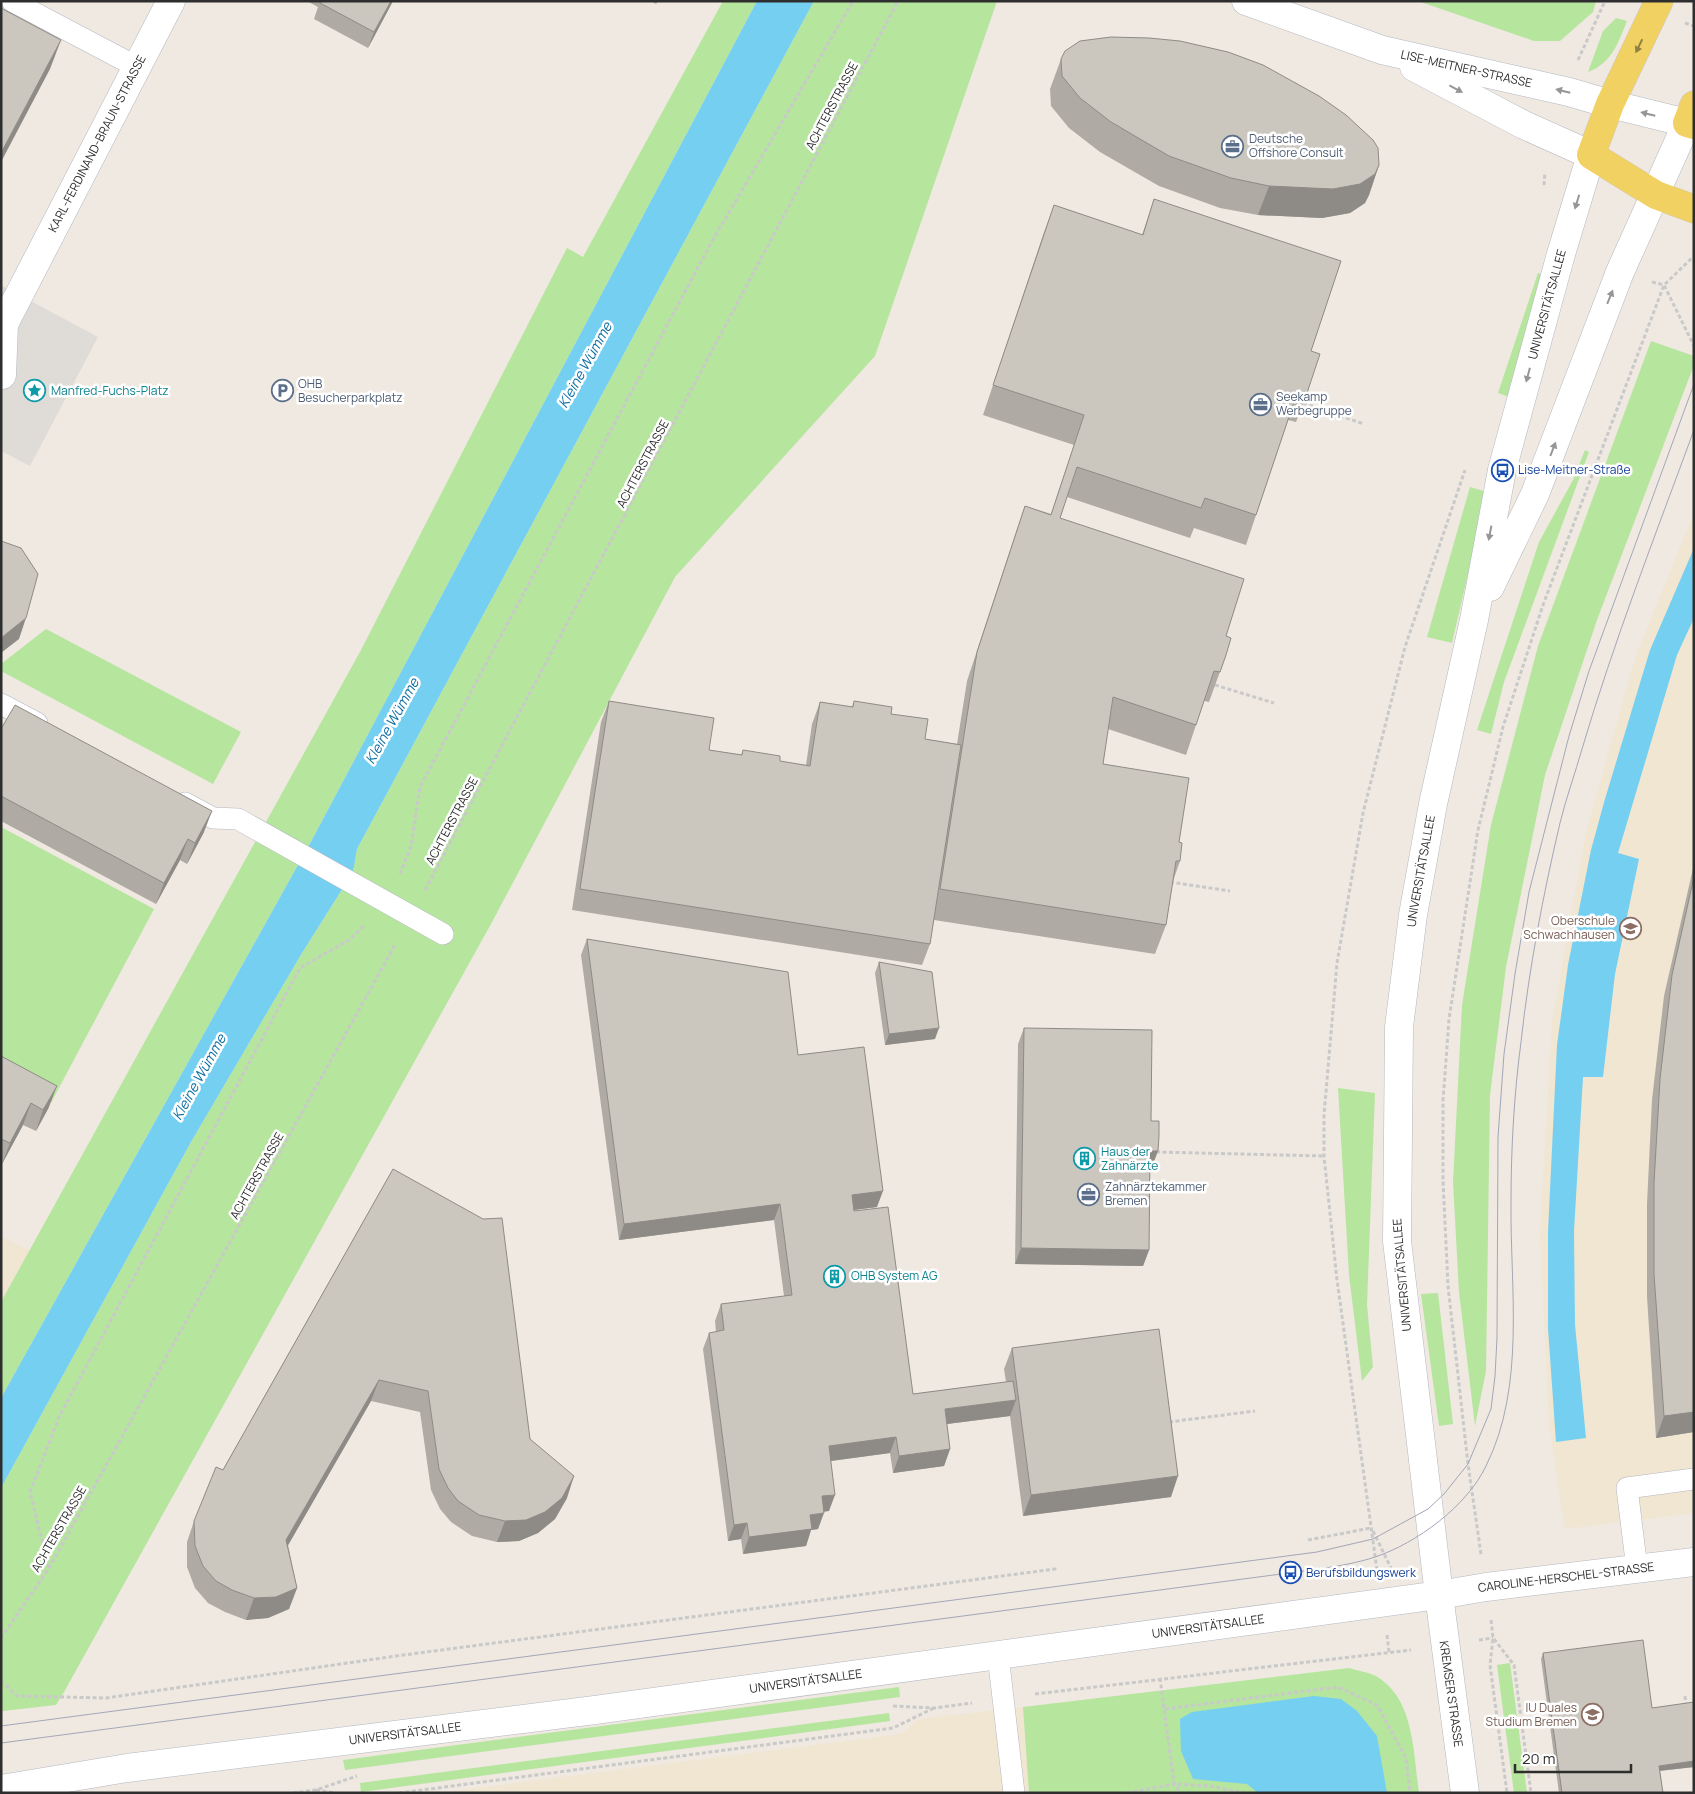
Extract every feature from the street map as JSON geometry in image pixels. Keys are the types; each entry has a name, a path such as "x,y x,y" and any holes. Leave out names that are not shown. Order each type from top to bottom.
{"main road":[{"name":"UNIVERSITÄTSALLEE","path":"1591,156 1610,104 1659,1"},
{"path":"1591,156 1656,195 1694,208"}],"street":[{"name":"KARL-FERDINAND-BRAUN-STRASSE","path":"2,375 4,324 171,1"},
{"name":"LISE-MEITNER-STRASSE","path":"1246,1 1382,50 1569,92 1610,104 1691,118"},
{"name":"LISE-MEITNER-STRASSE","path":"1382,50 1524,125 1591,156"},
{"name":"UNIVERSITÄTSALLEE","path":"1474,620 1535,494 1608,302 1691,118"},
{"name":"UNIVERSITÄTSALLEE","path":"1,1789 127,1768 595,1710 1439,1595 1397,1241 1399,1037 1413,915 1428,831 1474,620 1502,470 1561,254 1591,156"},
{"name":"CAROLINE-HERSCHEL-STRASSE","path":"1439,1595 1486,1587 1694,1562"},
{"name":"KREMSER STRASSE","path":"1439,1595 1465,1793"}],"lane":[{"path":"12,1 137,66"},
{"path":"1,704 52,731"},
{"path":"171,795 214,818 238,819 443,934"},
{"path":"1637,1569 1627,1488 1694,1479"},
{"path":"998,1655 1014,1793"}],"path":[{"path":"49,1568 30,1492 59,1417 300,968 349,940 387,903 411,846 420,787 711,243 853,1"},
{"name":"ACHTERSTRASSE","path":"1,1638 49,1568 411,916 898,1"},
{"path":"1507,1793 1490,1666 1493,1638 1468,1464 1448,1286 1442,1181 1443,1101 1449,1019 1478,830 1503,727 1543,606 1664,285 1694,256"},
{"path":"1664,285 1694,346"},
{"path":"1303,403 1364,424"},
{"path":"1215,684 1274,703"},
{"path":"1170,882 1230,891"},
{"path":"1153,1152 1324,1156"},
{"path":"1161,1423 1255,1412"},
{"path":"1308,1540 1371,1528"},
{"path":"1,1681 17,1696 106,1698 396,1656 1055,1569 1056,1572"},
{"path":"1493,1638 1514,1665 1531,1793"},
{"path":"399,1793 893,1728 934,1708 1004,1698 1389,1652"},
{"path":"1160,1678 1174,1784 1181,1793"},
{"path":"1165,1709 1338,1687 1377,1705 1406,1758 1410,1793"},
{"path":"1685,1696 1686,1708"},
{"path":"1127,1793 1174,1784 1210,1786 1244,1793"},
{"path":"293,1793 316,1790 336,1793"}],"shaded area":[{"name":"Manfred-Fuchs-Platz","path":"1,285 98,337 30,466 1,451"},
{"name":"Oberschule Schwachhausen","path":"1694,513 1694,1513 1565,1529 1549,1425 1540,1234 1552,1023 1586,833 1635,659"},
{"path":"1,1236 30,1251 1,1302"},
{"path":"1023,1707 1029,1793 437,1793 901,1734 919,1719"}],"green space":[{"path":"723,1 757,1 313,838 1,1398 1,1302 361,650 567,248 583,257"},
{"path":"814,1 997,1 875,356 675,577 491,924 64,1692 56,1705 1,1711 1,1488 191,1142 302,953 353,872 357,849"},
{"path":"1418,1 1596,1 1593,12 1560,41 1534,41"},
{"path":"1616,18 1627,21 1617,44 1609,58 1588,72 1603,31"},
{"path":"1538,273 1547,276 1515,399 1498,393"},
{"path":"1651,341 1694,356 1694,365 1597,620 1545,775 1506,967 1490,1095 1486,1371 1475,1426 1459,1292 1453,1182 1462,1005 1491,825 1538,646"},
{"path":"1585,450 1589,452 1504,682 1491,734 1477,730 1539,542 1573,480"},
{"path":"1470,487 1487,492 1452,643 1427,637"},
{"path":"46,629 241,732 213,784 1,671 1,664"},
{"path":"1,827 154,909 51,1103 1,1076"},
{"path":"1338,1088 1375,1093 1367,1305 1373,1367 1362,1381 1349,1275"},
{"path":"1438,1293 1453,1424 1439,1426 1421,1294"},
{"path":"1510,1663 1527,1793 1514,1793 1497,1665"},
{"path":"1349,1668 1376,1676 1389,1686 1398,1698 1410,1728 1419,1793 1029,1793 1023,1707"},
{"path":"899,1687 900,1697 345,1770 343,1760"},
{"path":"889,1713 890,1721 361,1792 360,1783"}],"water":[{"name":"Kleine Wümme","path":"757,1 814,1 357,849 353,872 302,953 191,1142 1,1488 1,1398 313,838"},
{"path":"1694,548 1694,618 1677,655 1618,853 1639,859 1615,974 1603,1077 1583,1077 1574,1231 1575,1325 1586,1438 1556,1442 1548,1328 1548,1232 1557,1045 1568,965 1591,850 1650,650"},
{"path":"1314,1696 1341,1699 1357,1711 1377,1736 1387,1793 1258,1793 1247,1784 1193,1779 1181,1751 1180,1719 1192,1712"}],"building":[{"path":"320,1 391,1 374,32 320,3"},
{"path":"1,8 61,40 1,153"},
{"path":"1111,37 1180,41 1228,52 1263,65 1319,96 1346,115 1373,140 1378,148 1379,165 1375,174 1360,184 1333,189 1269,186 1231,178 1169,156 1111,122 1080,98 1062,76 1061,59 1065,51 1080,41"},
{"path":"1154,199 1341,261 1311,351 1320,354 1307,393 1298,390 1256,515 1205,498 1201,508 1077,467 1060,518 1244,579 1226,636 1231,638 1226,655 1220,672 1214,671 1196,725 1113,697 1103,764 1189,778 1179,842 1182,843 1180,861 1176,861 1166,925 940,889 977,652 1025,506 1051,515 1084,415 993,385 1054,205 1143,235"},
{"path":"1,541 21,548 38,574 26,618 1,638"},
{"path":"609,701 714,718 709,750 742,755 743,750 780,756 780,761 810,766 820,702 853,707 854,701 892,707 891,714 928,719 925,739 961,745 930,944 580,889"},
{"path":"15,705 212,811 195,843 188,839 164,883 1,796 1,729"},
{"path":"1694,877 1694,1412 1664,1416 1654,1274 1654,1183 1660,1079 1672,975"},
{"name":"OHB System AG","path":"587,939 788,972 798,1055 864,1047 883,1191 852,1195 854,1211 888,1207 913,1394 1013,1381 1016,1400 945,1409 950,1449 899,1456 896,1437 829,1446 835,1495 822,1496 824,1513 810,1515 812,1529 749,1537 747,1523 734,1525 709,1333 724,1330 721,1304 792,1295 780,1204 624,1224"},
{"path":"879,962 932,972 939,1028 889,1034"},
{"name":"Haus der Zahnärzte","path":"1024,1028 1152,1030 1151,1121 1159,1121 1159,1136 1158,1151 1150,1151 1149,1250 1021,1248"},
{"path":"1,1056 57,1086 43,1110 31,1103 10,1143 1,1139"},
{"path":"393,1169 483,1219 502,1218 530,1439 574,1476 562,1498 545,1512 526,1520 505,1521 479,1515 458,1501 448,1488 439,1469 428,1391 379,1380 286,1540 297,1588 276,1597 254,1598 232,1590 216,1581 203,1566 195,1546 194,1521 216,1467 223,1470"},
{"path":"1159,1329 1178,1476 1031,1495 1012,1348"},
{"path":"1643,1640 1652,1708 1694,1702 1694,1761 1659,1766 1663,1793 1562,1793 1543,1653"}],"tram line":[{"path":"1,1726 1317,1552 1373,1539 1428,1509 1444,1494 1468,1464 1491,1409 1497,1338 1498,1137 1504,1054 1529,892 1569,736 1589,671 1694,384"},
{"path":"1,1743 1319,1569 1375,1557 1391,1551 1424,1533 1454,1509 1477,1481 1486,1466 1499,1435 1507,1403 1513,1336 1511,1235 1513,1122 1524,1015 1542,905 1560,823 1594,709 1635,589 1694,430"}],"place":[{"name":"Deutsche Offshore Consult","path":"1233,146"},
{"name":"Manfred-Fuchs-Platz","path":"35,391"},
{"name":"OHB Besucherparkplatz","path":"282,391"},
{"name":"Seekamp Werbegruppe","path":"1260,404"},
{"name":"Lise-Meitner-Straße","path":"1502,470"},
{"name":"Oberschule Schwachhausen","path":"1631,928"},
{"name":"Haus der Zahnärzte","path":"1085,1159"},
{"name":"Zahnärztekammer Bremen","path":"1089,1194"},
{"name":"OHB System AG","path":"835,1276"},
{"name":"Berufsbildungswerk","path":"1290,1573"},
{"name":"IU Duales Studium Bremen","path":"1593,1715"}]}
